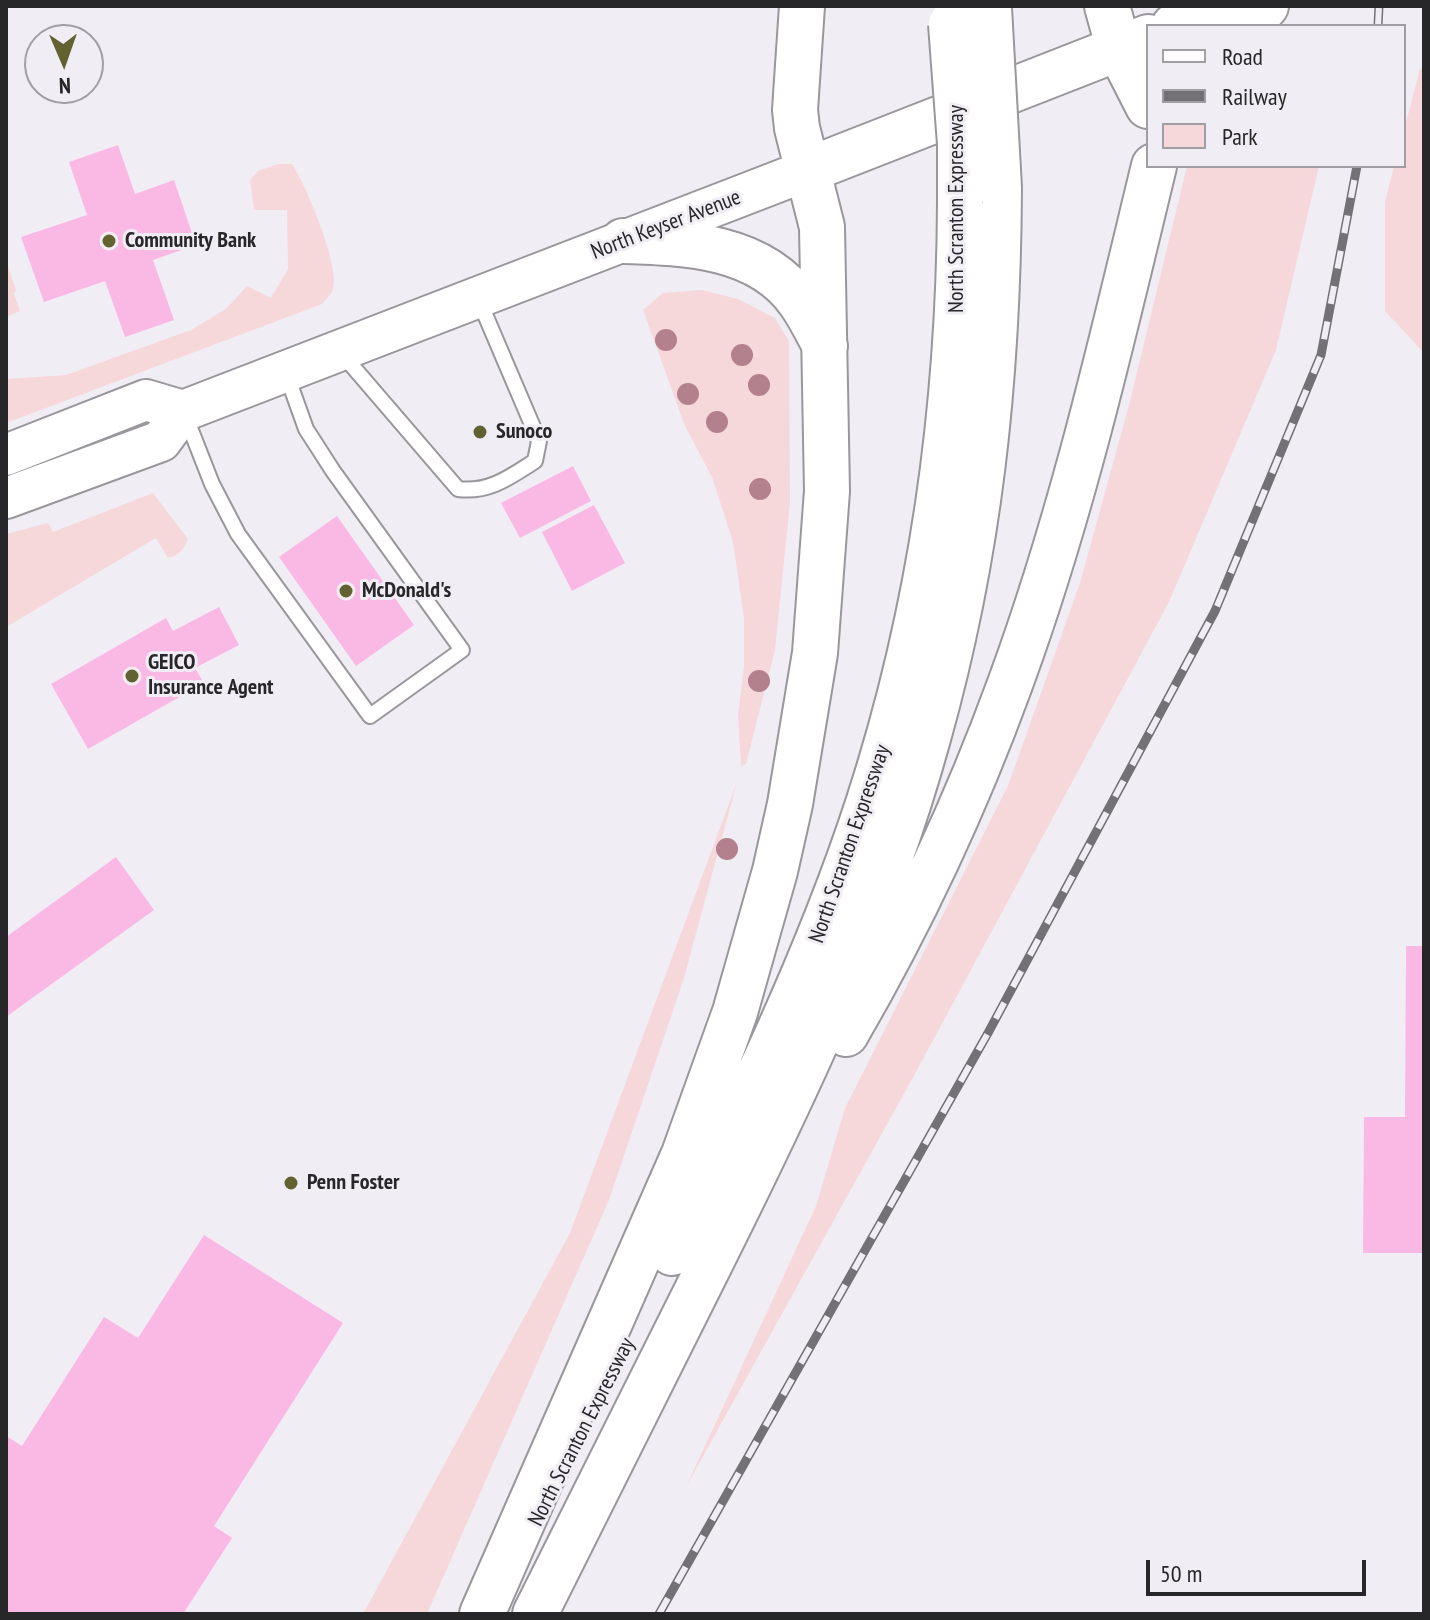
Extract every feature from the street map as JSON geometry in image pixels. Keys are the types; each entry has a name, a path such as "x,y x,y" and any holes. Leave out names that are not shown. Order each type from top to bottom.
{"main road":[{"path":"482,1614 684,1154 735,1012 764,914 790,804 815,653 827,491 822,227 795,110 802,6"},
{"path":"1107,6 1134,43 1146,97"},
{"path":"1179,24 1222,6"},
{"path":"1249,24 1266,6"},
{"name":"North Scranton Expressway","path":"535,1614 787,1107 850,963 899,831 928,739 949,655 980,498 996,339 980,195 960,144 969,11"},
{"name":"North Keyser Avenue","path":"183,411 1134,43"},
{"path":"696,1292 872,989 912,913 980,761 1035,612 1071,490 1102,379 1154,168"},
{"name":"North Scranton Expressway","path":"491,1614 752,1091 814,949 868,804 911,646 941,492 957,336 980,195"},
{"path":"623,241 702,246 731,253 760,267 783,283 799,300 825,347"},
{"path":"6,455 146,400 183,411 161,441 6,498"}],"lane":[{"path":"340,351 458,489 474,491 501,483 535,461 539,441 477,297"},
{"path":"183,411 212,484 238,534 370,716 462,650 306,429 286,372"}],"green space":[{"path":"1424,67 1424,353 1385,311 1385,202 1394,168 1406,168 1406,122 1420,69"},
{"path":"278,164 292,164 313,206 327,245 334,278 332,291 322,304 6,423 6,379 66,375 191,330 226,309 247,286 271,298 288,269 287,210 254,210 250,180 258,171"},
{"path":"1187,168 1319,168 1276,350 1169,602 916,1072 686,1487 816,1206 845,1108 1008,786 1080,583 1129,405"},
{"path":"6,260 20,311 6,317"},
{"path":"702,290 738,299 775,318 789,341 790,502 775,650 746,764 741,766 738,715 744,666 744,618 733,542 712,477 685,426 643,310 663,293"},
{"path":"153,493 188,539 181,552 168,558 156,538 6,627 6,534 48,523 53,532"},
{"path":"737,782 684,978 609,1200 427,1614 363,1614 570,1233"}],"building":[{"name":"Community Bank","path":"118,145 135,194 174,180 196,245 153,260 174,320 125,337 105,281 44,302 21,237 87,215 69,162"},
{"path":"573,466 591,501 520,538 501,503"},
{"path":"594,505 625,563 572,591 542,532"},
{"name":"McDonald's","path":"337,516 414,625 356,666 279,557"},
{"name":"GEICO Insurance Agent","path":"219,607 239,645 195,668 204,683 88,749 51,684 166,618 173,631"},
{"path":"116,857 154,910 6,1017 6,937"},
{"path":"1406,946 1424,946 1424,1253 1363,1253 1364,1117 1405,1117"},
{"path":"204,1235 343,1323 214,1526 232,1538 183,1614 6,1614 6,1436 22,1446 104,1317 138,1338"}],"railway":[{"path":"1378,24 1379,6"},
{"path":"659,1614 988,1033 1215,611 1321,355 1357,168"}],"place":[{"name":"Community Bank","path":"109,241"},
{"name":"Sunoco","path":"480,432"},
{"name":"McDonald's","path":"346,591"},
{"name":"GEICO Insurance Agent","path":"132,676"},
{"name":"Penn Foster","path":"291,1183"}]}
